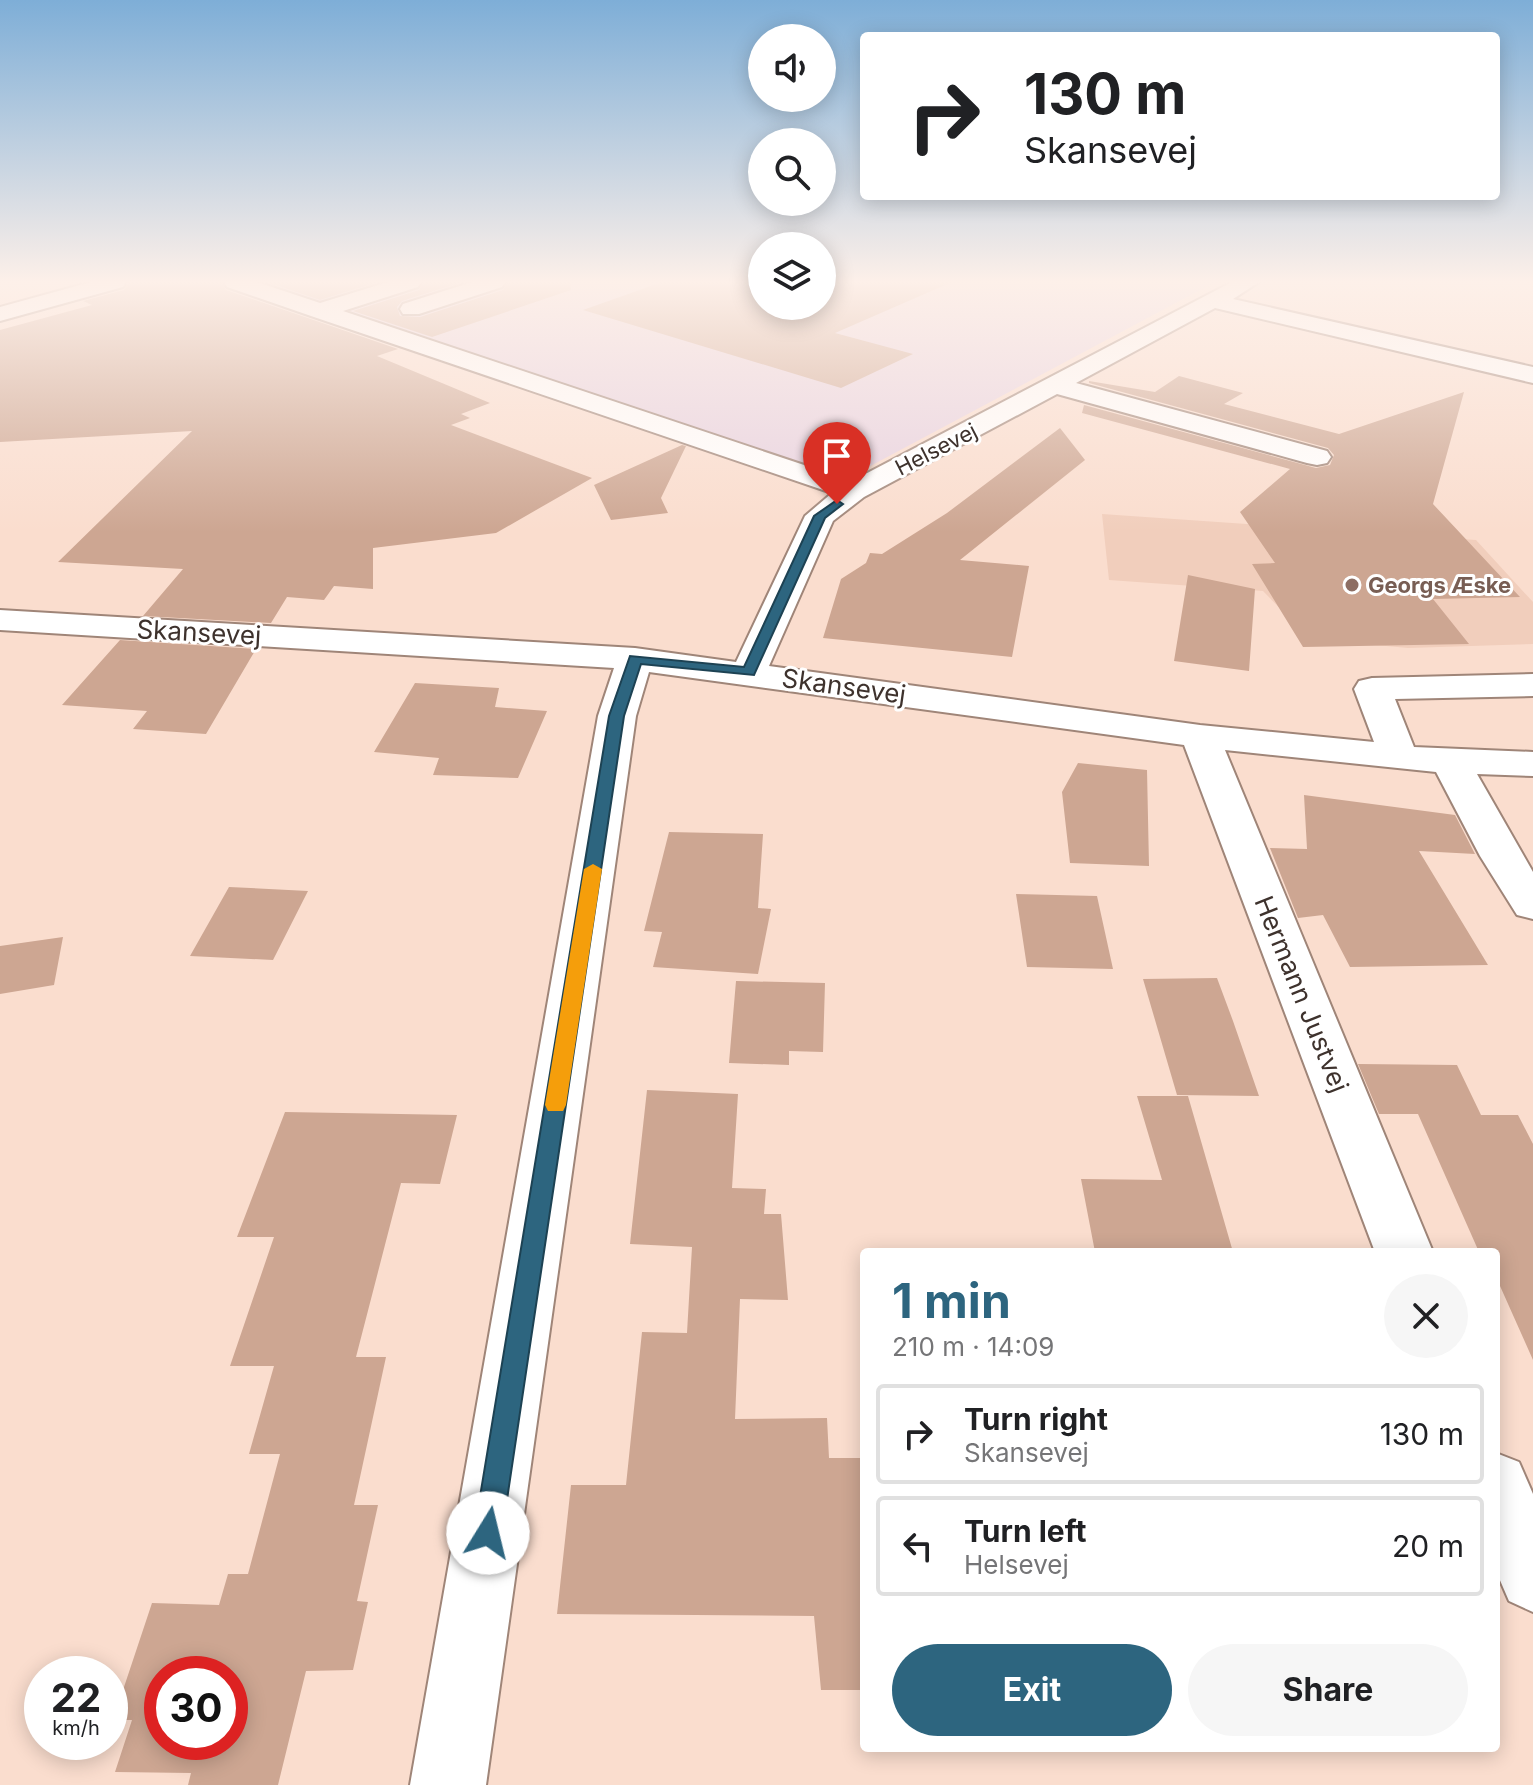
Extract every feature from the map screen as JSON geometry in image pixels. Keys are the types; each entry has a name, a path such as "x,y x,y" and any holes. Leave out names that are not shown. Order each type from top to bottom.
{"street":[{"path":"480,365 854,491"},
{"name":"Helsevej","path":"749,672 820,516 854,491 1095,365"},
{"path":"1490,365 1533,375"},
{"path":"1057,386 1317,457"},
{"name":"Skansevej","path":"0,620 635,659 749,672 1200,736 1450,762 1533,764"},
{"path":"448,1785 617,716 635,659"},
{"path":"1399,757 1372,689 1533,685"},
{"name":"Hermann Justvej","path":"1200,736 1402,1248"},
{"path":"1450,762 1501,856 1533,905"},
{"path":"1500,1494 1533,1577"}],"shaded area":[{"path":"509,365 1059,365 846,479"},
{"name":"Georgs Æske","path":"1102,514 1476,540 1533,602 1533,644 1408,648 1310,639 1263,591 1109,580"}],"building":[{"path":"0,365 399,365 490,403 461,414 470,418 451,425 592,478 496,533 373,548 373,589 334,586 324,600 287,597 271,623 143,616 183,569 58,562 192,431 0,442"},
{"path":"766,365 889,365 841,388"},
{"path":"1179,376 1243,393 1224,404 1339,434 1464,392 1433,504 1520,597 1433,599 1469,644 1303,647 1252,564 1275,563 1240,512 1290,469 1082,413 1084,405 1316,468 1330,465 1334,455 1328,448 1089,383 1155,392"},
{"path":"1060,428 1085,460 960,560 1029,566 1012,657 823,638 841,579 866,563 870,553 882,554 947,513"},
{"path":"682,445 686,446 661,498 668,513 611,520 594,485"},
{"path":"1188,575 1255,589 1249,671 1174,661"},
{"path":"120,640 256,649 206,734 133,729 147,711 62,705"},
{"path":"415,683 499,688 495,707 547,711 518,778 433,775 439,758 374,752"},
{"path":"1078,763 1147,770 1149,866 1070,863 1062,792"},
{"path":"1304,795 1455,815 1475,854 1419,851 1488,965 1350,967 1323,915 1298,918 1270,848 1307,849"},
{"path":"669,832 763,834 758,908 771,909 758,974 653,967 662,932 644,931"},
{"path":"229,887 308,891 273,960 190,956"},
{"path":"1016,894 1097,896 1113,969 1027,967"},
{"path":"63,937 54,985 0,994 0,946"},
{"path":"1217,978 1259,1096 1177,1095 1143,979"},
{"path":"736,981 825,983 823,1052 789,1051 789,1065 729,1063"},
{"path":"1358,1064 1457,1065 1481,1115 1518,1115 1533,1144 1533,1360 1500,1286 1500,1248 1477,1248 1418,1114 1379,1114"},
{"path":"647,1090 738,1094 732,1188 766,1189 764,1214 781,1214 788,1300 740,1299 735,1419 827,1418 829,1458 860,1458 860,1690 821,1690 814,1616 557,1614 571,1485 626,1485 642,1332 687,1333 692,1247 630,1244"},
{"path":"1137,1096 1188,1096 1232,1248 1094,1248 1081,1179 1162,1180"},
{"path":"285,1112 457,1115 440,1184 401,1183 356,1357 386,1357 354,1505 378,1505 357,1601 368,1602 353,1670 306,1671 278,1785 188,1785 191,1773 115,1772 119,1760 128,1760 128,1732 132,1720 128,1720 128,1675 152,1603 219,1605 228,1574 248,1574 280,1454 249,1454 274,1366 230,1366 274,1237 237,1237"}],"slow traffic":[{"path":"555,1105 593,869"}],"place":[{"name":"Georgs Æske","path":"1352,585"}],"route":[{"path":"488,1533 617,716 635,659 749,672 820,516 837,504"}]}
